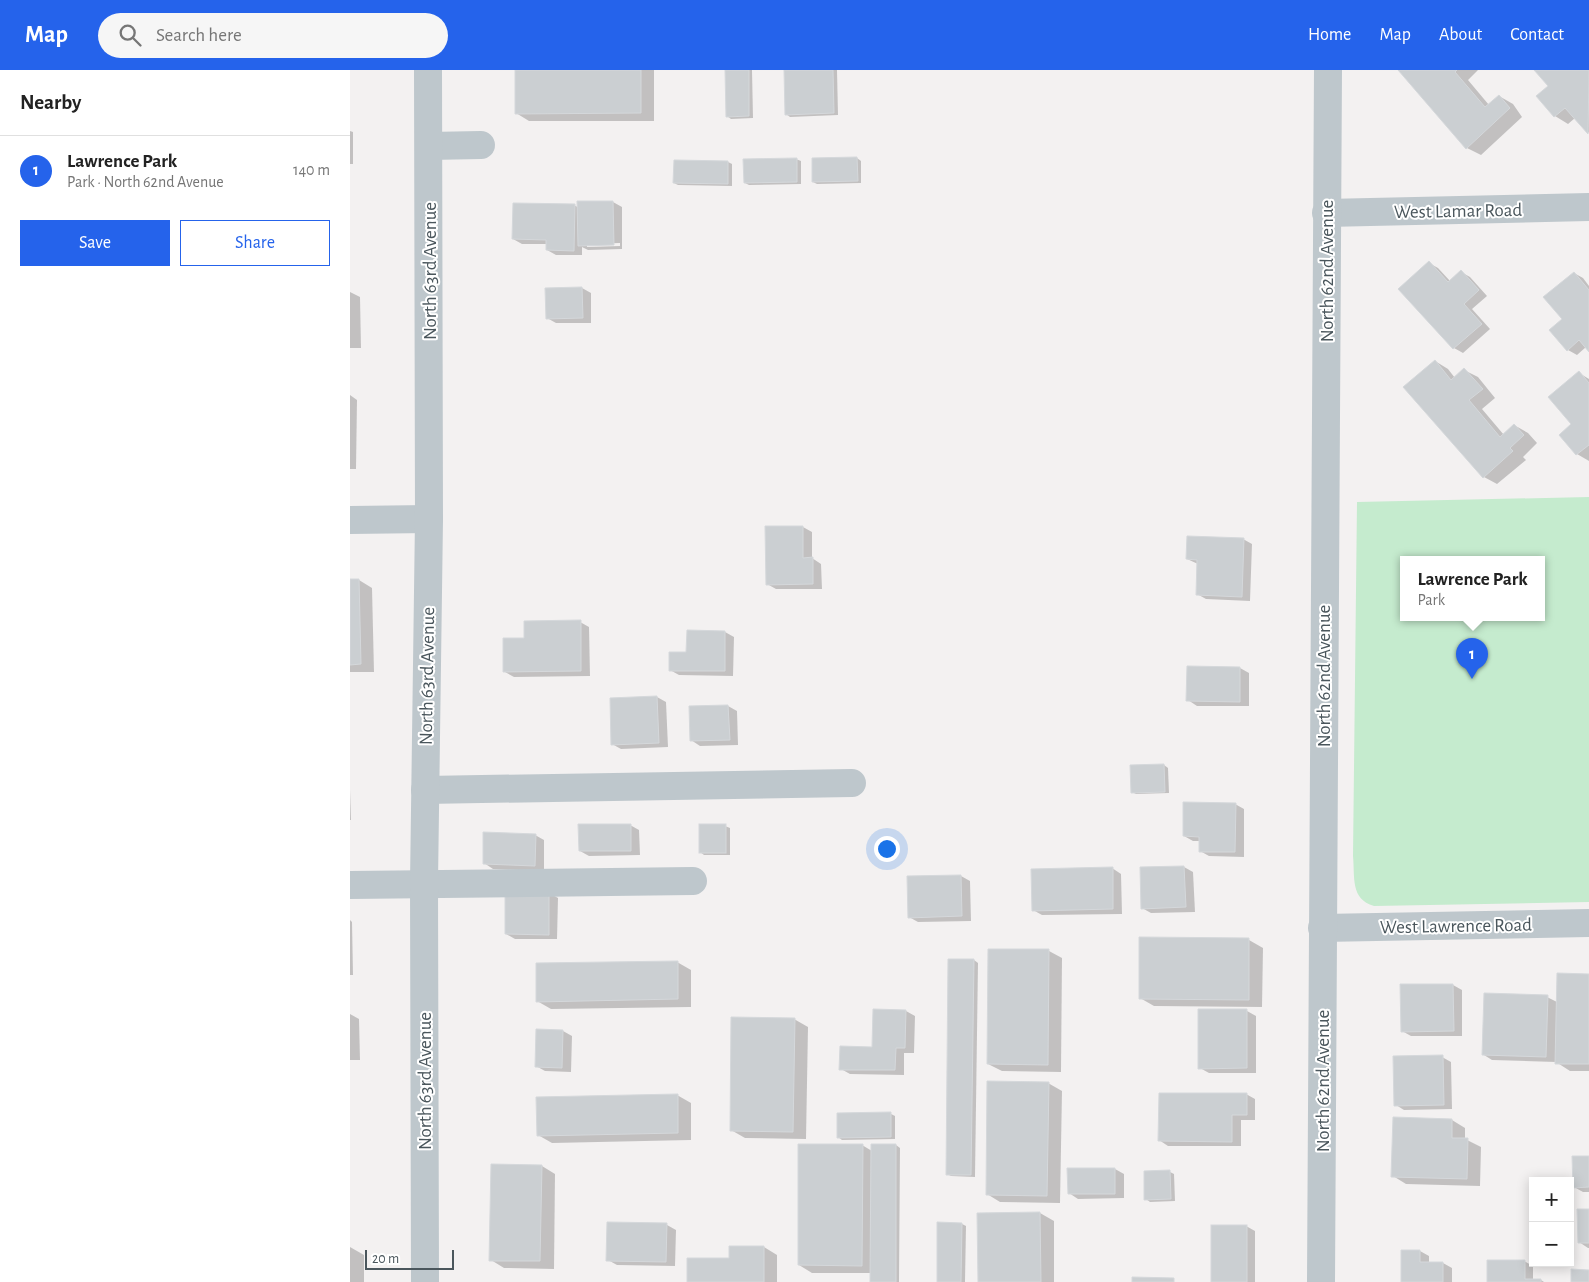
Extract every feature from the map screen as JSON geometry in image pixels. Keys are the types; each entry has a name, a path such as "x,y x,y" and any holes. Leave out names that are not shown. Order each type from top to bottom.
{"street":[{"name":"North 63rd Avenue","path":"425,1282 424,884 429,519 428,70"},
{"name":"North 62nd Avenue","path":"1321,1282 1328,70"},
{"path":"429,146 481,145"},
{"name":"West Lamar Road","path":"1326,212 1589,207"},
{"path":"350,520 429,519"},
{"path":"425,790 852,783"},
{"path":"350,885 693,882"},
{"name":"West Lawrence Road","path":"1322,928 1589,923"}],"green space":[{"path":"1589,497 1589,902 1374,906 1366,903 1357,893 1353,856 1357,502"}],"building":[{"path":"515,70 641,70 641,113 515,114"},
{"path":"725,70 749,70 749,116 726,117"},
{"path":"784,70 833,70 834,113 785,115"},
{"path":"1398,70 1457,70 1455,72 1485,107 1499,95 1510,108 1466,149"},
{"path":"1534,70 1589,70 1588,134 1565,108 1554,117 1536,96 1548,86"},
{"path":"857,157 858,181 812,182 812,158"},
{"path":"797,158 797,182 744,183 743,159"},
{"path":"674,160 728,161 728,184 673,183"},
{"path":"577,201 613,201 614,245 578,246"},
{"path":"513,203 575,204 574,251 546,250 546,240 512,239"},
{"path":"1429,261 1448,282 1461,270 1479,290 1464,304 1482,324 1453,349 1398,289"},
{"path":"1574,272 1589,290 1589,352 1579,340 1567,351 1549,330 1562,319 1543,297"},
{"path":"582,287 583,318 546,319 545,288"},
{"path":"1435,360 1451,380 1464,368 1483,389 1469,400 1500,437 1514,424 1524,435 1510,448 1513,451 1483,478 1403,387"},
{"path":"1579,371 1589,383 1589,445 1576,455 1559,435 1571,424 1548,397"},
{"path":"765,526 803,526 803,558 813,557 813,584 766,585"},
{"path":"1187,536 1244,538 1242,597 1196,595 1197,560 1186,559"},
{"path":"350,579 359,579 361,664 350,665"},
{"path":"581,620 581,671 503,672 503,638 524,638 524,621"},
{"path":"687,630 725,631 725,671 669,671 669,652 686,652"},
{"path":"1187,666 1240,667 1240,702 1186,701"},
{"path":"657,696 659,743 611,745 610,698"},
{"path":"728,705 730,740 690,741 689,706"},
{"path":"1164,764 1165,792 1131,793 1130,765"},
{"path":"1183,802 1236,803 1235,852 1199,852 1199,837 1183,836"},
{"path":"578,824 631,824 631,851 579,851"},
{"path":"699,824 726,824 726,853 699,853"},
{"path":"483,832 536,834 535,866 483,864"},
{"path":"1184,866 1186,907 1141,909 1140,867"},
{"path":"1113,867 1113,909 1032,911 1031,869"},
{"path":"961,875 962,916 908,918 907,876"},
{"path":"505,891 549,891 549,935 505,934"},
{"path":"1139,937 1249,938 1249,1000 1139,999"},
{"path":"988,949 1049,949 1048,1065 987,1064"},
{"path":"948,959 974,959 971,1175 946,1175"},
{"path":"678,961 678,999 536,1002 536,963"},
{"path":"1557,973 1589,974 1589,1064 1555,1064"},
{"path":"1400,984 1453,984 1454,1031 1401,1032"},
{"path":"1484,993 1548,995 1546,1057 1482,1055"},
{"path":"873,1009 906,1010 905,1048 896,1048 895,1070 839,1070 840,1046 872,1047"},
{"path":"1198,1009 1247,1009 1247,1068 1198,1069"},
{"path":"731,1017 795,1018 793,1132 730,1131"},
{"path":"536,1029 563,1030 562,1068 535,1067"},
{"path":"1443,1055 1444,1105 1394,1106 1393,1056"},
{"path":"987,1081 1049,1082 1047,1196 986,1195"},
{"path":"1159,1093 1247,1093 1247,1115 1232,1115 1232,1142 1158,1141"},
{"path":"678,1094 678,1133 537,1136 536,1097"},
{"path":"891,1112 891,1137 837,1138 837,1113"},
{"path":"1393,1117 1452,1119 1452,1138 1468,1138 1467,1179 1391,1177"},
{"path":"798,1144 863,1144 862,1266 798,1265"},
{"path":"871,1144 896,1144 896,1282 870,1282"},
{"path":"1572,1156 1589,1156 1589,1187 1574,1188"},
{"path":"491,1164 542,1165 540,1261 489,1261"},
{"path":"1067,1168 1115,1168 1115,1194 1068,1194"},
{"path":"1170,1170 1171,1199 1144,1200 1144,1171"},
{"path":"1577,1209 1589,1209 1589,1243 1578,1243"},
{"path":"1040,1212 1041,1282 978,1282 977,1213"},
{"path":"607,1222 667,1223 666,1262 606,1261"},
{"path":"937,1222 962,1223 961,1282 937,1282"},
{"path":"1211,1225 1247,1225 1247,1282 1211,1282"},
{"path":"729,1246 764,1246 764,1282 687,1282 687,1258 729,1258"},
{"path":"1401,1250 1420,1250 1420,1262 1443,1262 1443,1282 1401,1282"},
{"path":"1487,1260 1525,1260 1525,1279 1541,1279 1541,1282 1487,1282"},
{"path":"1571,1269 1589,1270 1589,1282 1571,1282"},
{"path":"1132,1277 1174,1278 1174,1282 1132,1282"}],"place":[{"name":"Lawrence Park","path":"1472,679"}]}
